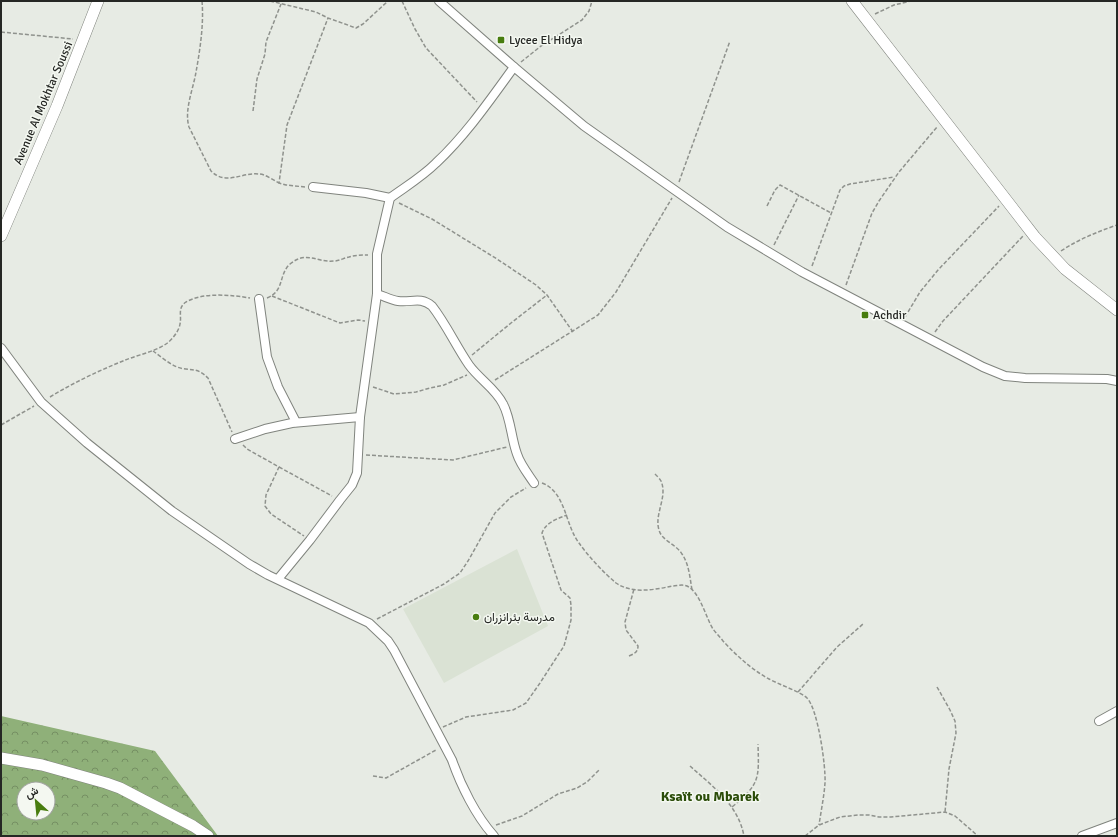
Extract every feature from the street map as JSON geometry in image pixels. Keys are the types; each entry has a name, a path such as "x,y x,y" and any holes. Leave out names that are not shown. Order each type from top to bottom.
{"street":[{"name":"Avenue Al Mokhtar Soussi","path":"1,236 56,106 98,1"},
{"path":"440,1 514,67 584,126 727,227 808,276 930,338 983,367 1005,376 1025,378 1106,379 1117,381"},
{"path":"852,1 1052,256 1083,284 1117,310"},
{"path":"278,579 352,485 357,473 360,417 377,294 377,254 390,198 437,163 484,109 514,67"},
{"path":"313,187 366,193 390,198"},
{"path":"377,294 397,301 418,300 428,303 436,311 466,360 503,404 521,463 534,483"},
{"path":"259,299 268,357 278,387 296,422"},
{"path":"1,348 41,402 87,444 172,511 236,556 278,579 369,623 388,641 452,760 458,777 487,828 494,836"},
{"path":"236,439 265,429 296,422 360,417"},
{"path":"1099,721 1117,711"},
{"path":"1,758 42,765 120,788 187,823 208,836"},
{"path":"1082,836 1117,823"}],"path":[{"path":"202,1 198,59 187,120 211,171 218,177 228,178 258,174 286,185 313,187"},
{"path":"270,1 316,12 356,28 364,24 388,1"},
{"path":"402,1 426,48 484,109"},
{"path":"514,67 541,46 582,20 589,11 592,1"},
{"path":"866,18 894,5 912,1"},
{"path":"253,111 257,79 266,42 281,4"},
{"path":"279,183 287,125 328,18"},
{"path":"1,32 83,40"},
{"path":"487,385 573,332 598,315 606,306 676,192 730,41"},
{"path":"843,294 872,214 896,177 944,119"},
{"path":"808,276 840,190 844,186 896,177"},
{"path":"767,206 775,190 780,185 831,213"},
{"path":"770,253 799,195"},
{"path":"390,198 432,219 536,285 547,296 573,332"},
{"path":"901,324 920,292 938,270 1007,199"},
{"path":"1052,256 1091,234 1117,225"},
{"path":"930,338 943,322 1030,229"},
{"path":"1,425 89,376 166,344 176,333 180,324 180,311 186,302 196,299 226,295 259,299 272,296 278,292 285,270 290,264 301,258 309,256 327,261 335,261 350,257 377,254"},
{"path":"272,296 340,323 361,320 373,323"},
{"path":"466,360 504,328 547,296"},
{"path":"365,385 394,394 416,392 444,386 474,371"},
{"path":"359,454 453,460 501,450 514,444"},
{"path":"279,467 340,500"},
{"path":"655,474 661,480 662,488 662,498 657,521 659,531 663,537 674,545 682,554 688,567 692,590"},
{"path":"369,623 444,584 460,573 495,513 511,497 534,483 540,482 545,484 555,491 567,515 578,543 616,583 634,590 654,590 683,585 688,586 696,594 713,629 742,660 754,670 769,679 807,697 814,709 821,741 826,781 819,825"},
{"path":"436,730 466,717 513,710 526,703 554,663 564,646 567,636 571,620 571,605 570,598 561,590 542,533 550,522 567,515"},
{"path":"629,656 636,653 638,650 638,646 626,630 625,622 634,590"},
{"path":"798,692 837,647 863,624"},
{"path":"937,687 950,710 956,733 949,769 945,812"},
{"path":"732,807 747,795 753,787 759,768 758,744"},
{"path":"373,776 386,778 393,775 444,745"},
{"path":"690,766 723,796 732,807 744,836"},
{"path":"487,828 522,816 558,794 577,788 587,782 600,769"},
{"path":"805,836 819,825 840,817 868,815 891,817 945,812 954,816 978,836"}],"shaded area":[{"name":"مدرسة بئرانزران","path":"517,549 548,626 444,683 403,609"}],"green space":[{"path":"1,716 155,751 218,836 1,836"}],"place":[{"name":"Lycee El Hidya","path":"501,40"},
{"name":"Achdir","path":"865,315"},
{"name":"مدرسة بئرانزران","path":"476,617"}],"district":[{"name":"Ksaït ou Mbarek","path":"710,796"}]}
